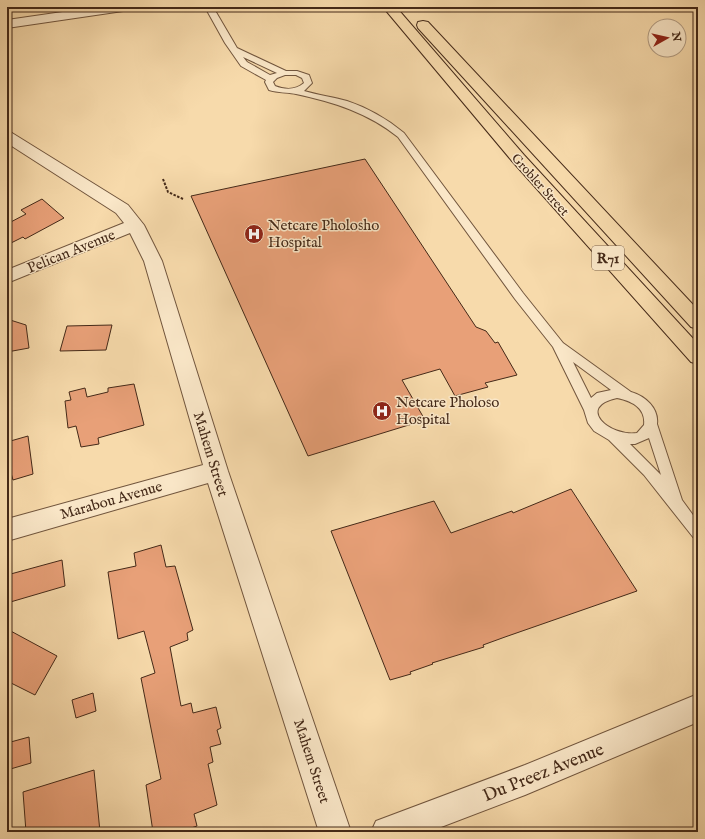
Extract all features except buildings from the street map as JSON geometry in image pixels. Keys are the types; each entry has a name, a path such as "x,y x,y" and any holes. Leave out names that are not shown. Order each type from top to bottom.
{"main road":[{"name":"Grobler Street","path":"389,7 518,158 698,357"},
{"name":"Grobler Street","path":"406,7 698,322"}],"street":[{"path":"7,24 123,7"},
{"name":"Mahem Street","path":"7,136 122,209 146,243 153,261 216,471 335,832"},
{"name":"Pelican Avenue","path":"7,277 135,226"},
{"name":"Marabou Avenue","path":"7,530 216,471"},
{"name":"Du Preez Avenue","path":"387,832 525,780 698,708"}],"lane":[{"path":"209,7 229,43 249,68 271,79"},
{"path":"234,50 285,72 303,75 306,77 308,83 336,101 379,120 401,135 519,296 558,345 590,408"},
{"path":"271,79 285,72"},
{"path":"271,79 269,82 272,88 283,92 296,91 312,97 336,101"},
{"path":"296,91 308,83"},
{"path":"558,345 626,395 644,404 652,419 652,426 678,504"},
{"path":"626,395 616,393 603,395 593,401 590,408 590,415 593,423 600,430 615,438 633,454 678,504 698,534"},
{"path":"615,438 627,440 638,438 647,433 652,426"}],"path":[{"path":"163,180 168,192 183,199"}],"place":[{"name":"Netcare Pholosho Hospital","path":"254,234"},
{"name":"Netcare Pholoso Hospital","path":"382,411"}]}
